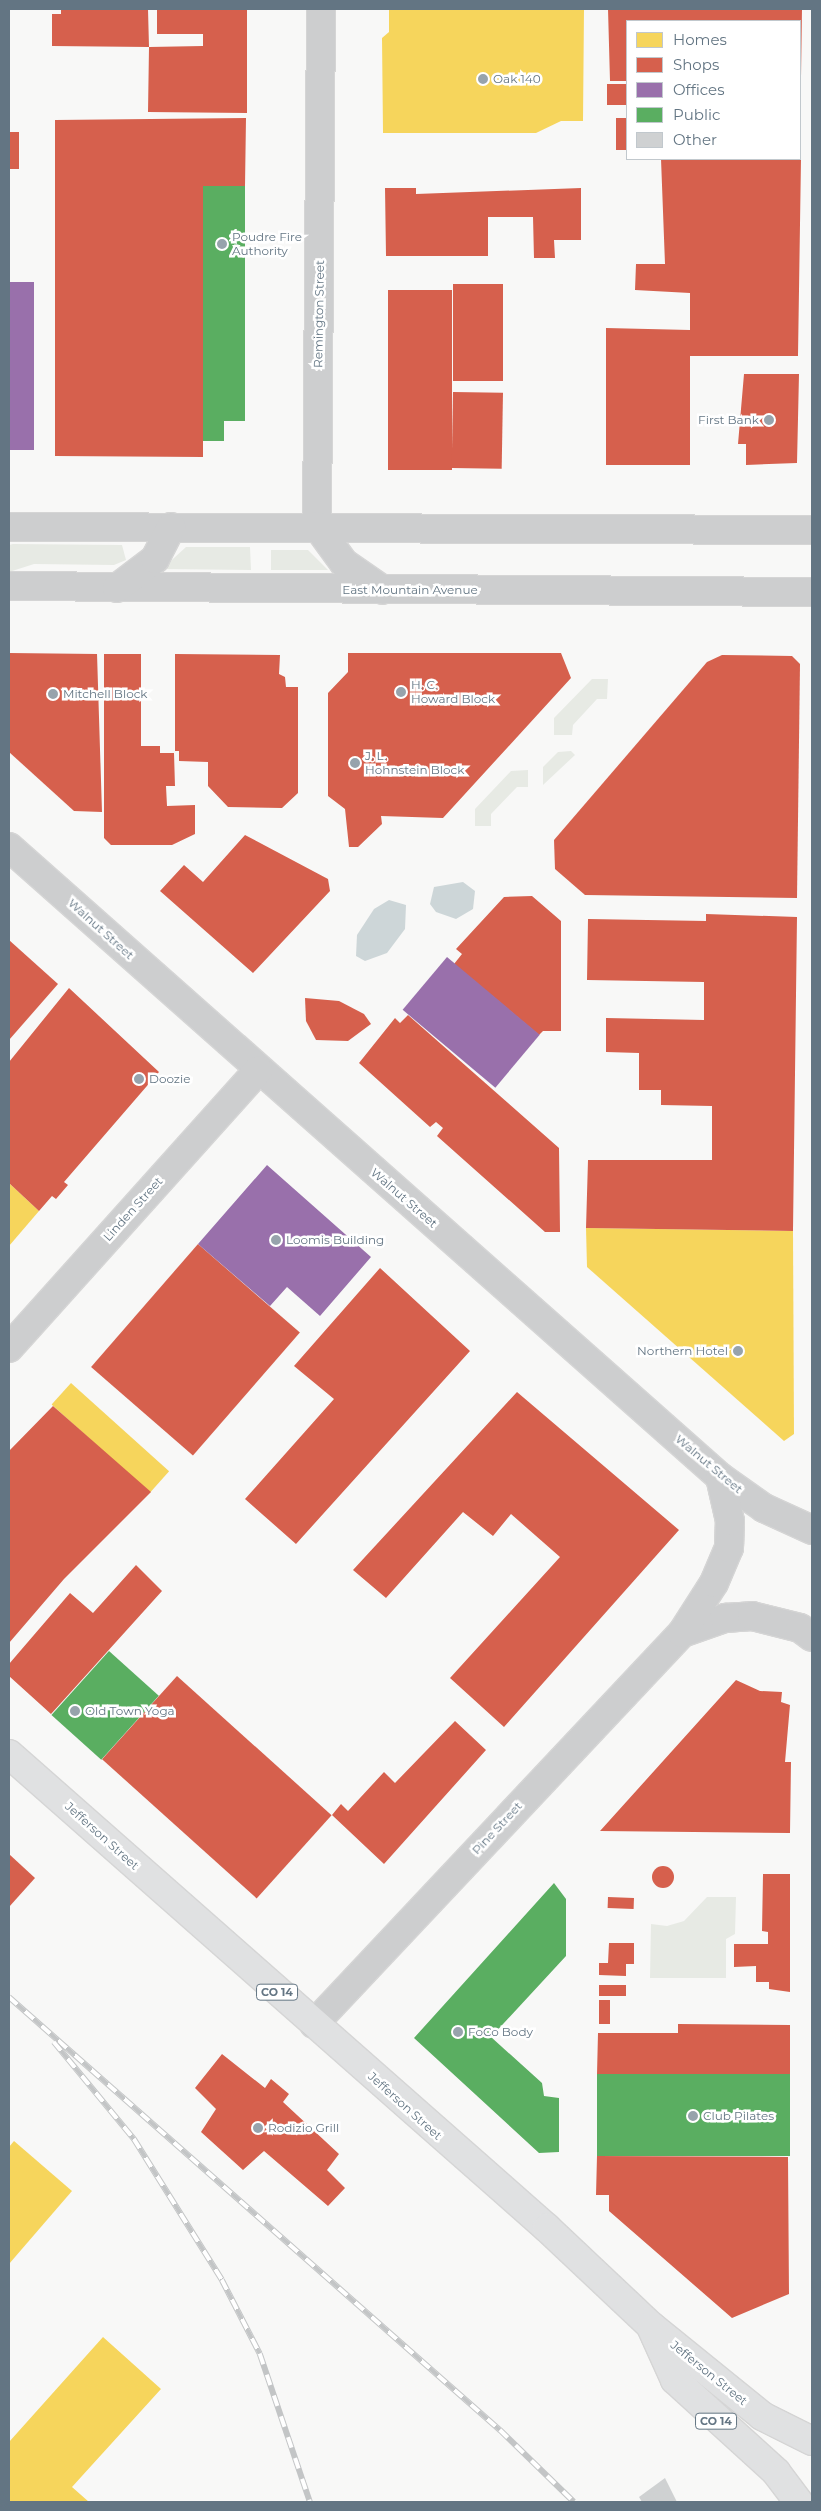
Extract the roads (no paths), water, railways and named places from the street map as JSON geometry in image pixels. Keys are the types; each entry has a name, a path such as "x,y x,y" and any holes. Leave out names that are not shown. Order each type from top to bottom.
{"highway":[{"name":"Jefferson Street","path":"9,1754 651,2326 762,2416 812,2441"},
{"name":"CO 14","path":"651,2326 675,2380 776,2472 799,2502"}],"street":[{"name":"Remington Street","path":"317,526 321,9"},
{"path":"317,526 344,563 383,590"},
{"path":"9,527 317,526 812,530"},
{"path":"117,588 154,559 171,527"},
{"name":"East Mountain Avenue","path":"9,586 812,592"},
{"name":"Walnut Street","path":"9,847 258,1070 720,1477 764,1508 812,1530"},
{"name":"Linden Street","path":"9,1348 258,1070"},
{"name":"Pine Street","path":"314,2024 682,1633 714,1583 729,1548 730,1521 720,1477"},
{"name":"Pine Street","path":"682,1633 725,1618 752,1616 800,1628 812,1637"}],"railway":[{"path":"9,1997 500,2430 574,2502"},
{"path":"54,2042 134,2139 222,2280 260,2354 310,2502"}],"place":[{"name":"Oak 140","path":"483,79"},
{"name":"Poudre Fire Authority","path":"222,244"},
{"name":"First Bank","path":"769,420"},
{"name":"H. C. Howard Block","path":"401,692"},
{"name":"Mitchell Block","path":"53,694"},
{"name":"J. L. Hohnstein Block","path":"355,763"},
{"name":"Doozie","path":"139,1079"},
{"name":"Loomis Building","path":"276,1240"},
{"name":"Northern Hotel","path":"738,1351"},
{"name":"Old Town Yoga","path":"75,1711"},
{"name":"FoCo Body","path":"458,2032"},
{"name":"Club Pilates","path":"693,2116"},
{"name":"Rodizio Grill","path":"258,2128"}]}
